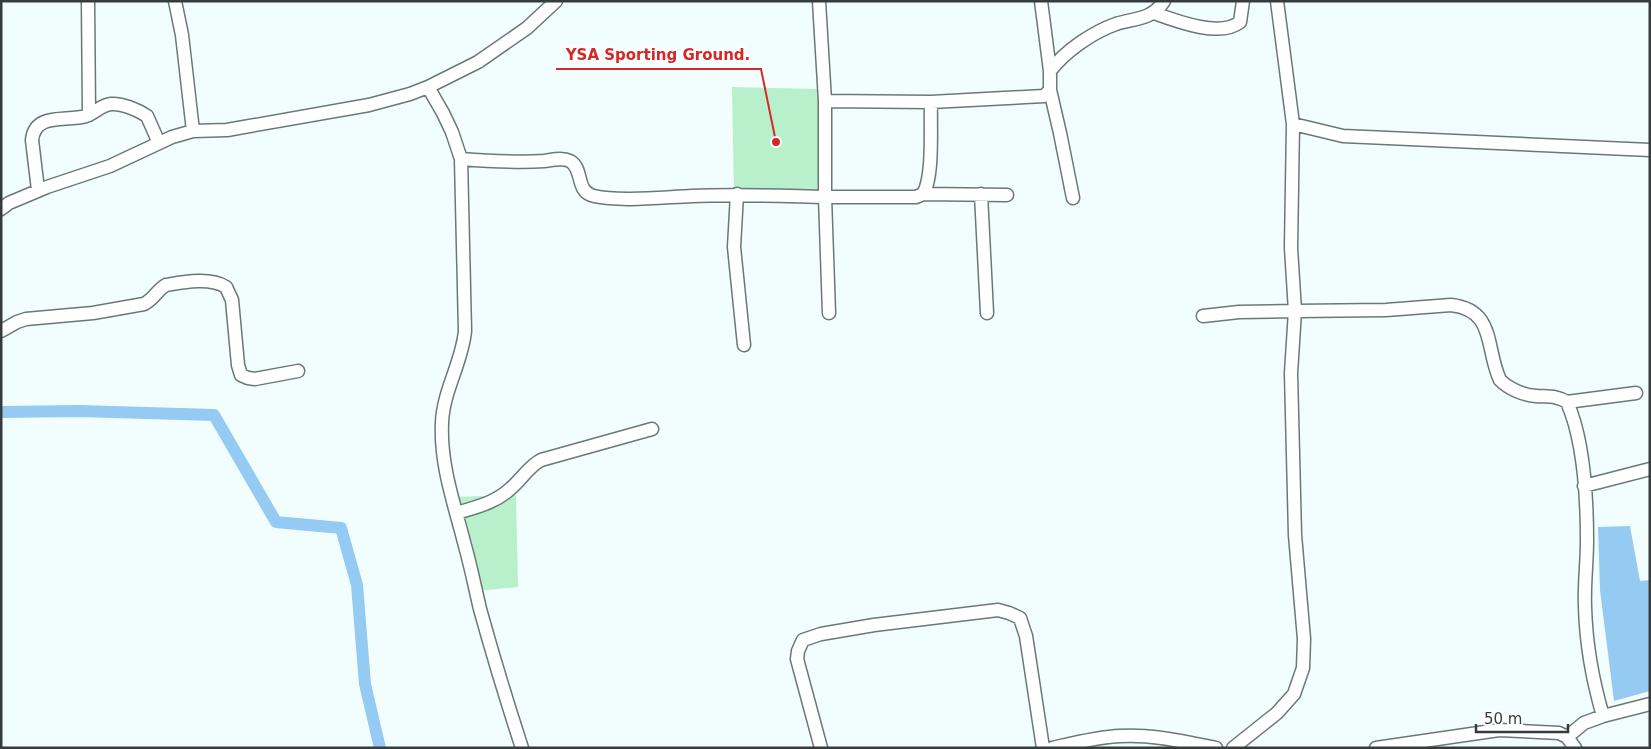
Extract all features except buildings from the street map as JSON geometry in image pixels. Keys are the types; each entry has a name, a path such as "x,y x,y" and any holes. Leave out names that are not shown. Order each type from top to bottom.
{"street":[{"path":"88,1 90,114"},
{"path":"175,1 183,44 193,131"},
{"path":"1,209 9,203 38,190 110,166 172,137 193,131 227,130 369,105 410,94 478,62 528,28 556,1"},
{"path":"819,1 825,101 825,196 829,313"},
{"path":"1042,1 1050,71 1050,90 1073,198"},
{"path":"1154,14 1164,1"},
{"path":"1050,71 1054,65 1090,35 1116,24 1154,14 1204,27 1226,29 1240,22 1243,1"},
{"path":"1233,748 1277,713 1294,694 1303,668 1304,639 1295,536 1289,311 1294,124 1277,1"},
{"path":"428,87 444,113 461,160 465,332 464,344 448,388 441,424 446,473 480,607 522,748"},
{"path":"825,101 931,102 1039,98 1050,90"},
{"path":"923,194 927,186 929,165 931,102"},
{"path":"38,190 32,140 33,132 36,126 50,120 74,118 90,114 100,107 112,104 141,112 147,116 159,144"},
{"path":"1294,124 1343,136 1650,150"},
{"path":"461,160 529,162 564,159 576,167 585,192 594,196 621,198 737,194 825,196 1007,195"},
{"path":"737,194 734,247 744,345"},
{"path":"981,194 987,313"},
{"path":"1,331 26,319 93,313 144,304 150,301 166,285 203,281 214,282 226,287 232,300 238,365 241,375 255,379 298,370"},
{"path":"1203,316 1257,311 1386,310 1451,305 1465,307 1474,311 1481,318 1487,332 1500,380 1506,386 1535,396 1561,398 1567,402 1573,416 1583,462 1587,539 1585,606 1596,691 1603,716"},
{"path":"1567,402 1636,393"},
{"path":"457,513 491,503 508,492 534,464 541,460 652,429"},
{"path":"1584,486 1650,469"},
{"path":"821,748 797,659 803,640 821,634 874,625 998,610 1020,618 1026,636 1043,748"},
{"path":"1567,737 1584,724 1603,716 1650,704"},
{"path":"1376,748 1499,730 1559,733 1567,737 1575,748"},
{"path":"1052,748 1121,736 1159,738 1170,744 1216,748"}],"green space":[{"path":"732,87 818,89 819,197 734,194"},
{"path":"516,495 518,587 477,591 451,497"}],"water":[{"path":"1630,526 1640,581 1650,580 1650,691 1614,701 1600,590 1598,527"}],"waterway":[{"path":"1,412 79,411 214,415 276,522 341,528 357,585 365,684 380,748"}],"place":[{"name":"YSA Sporting Ground.","path":"776,142"}]}
